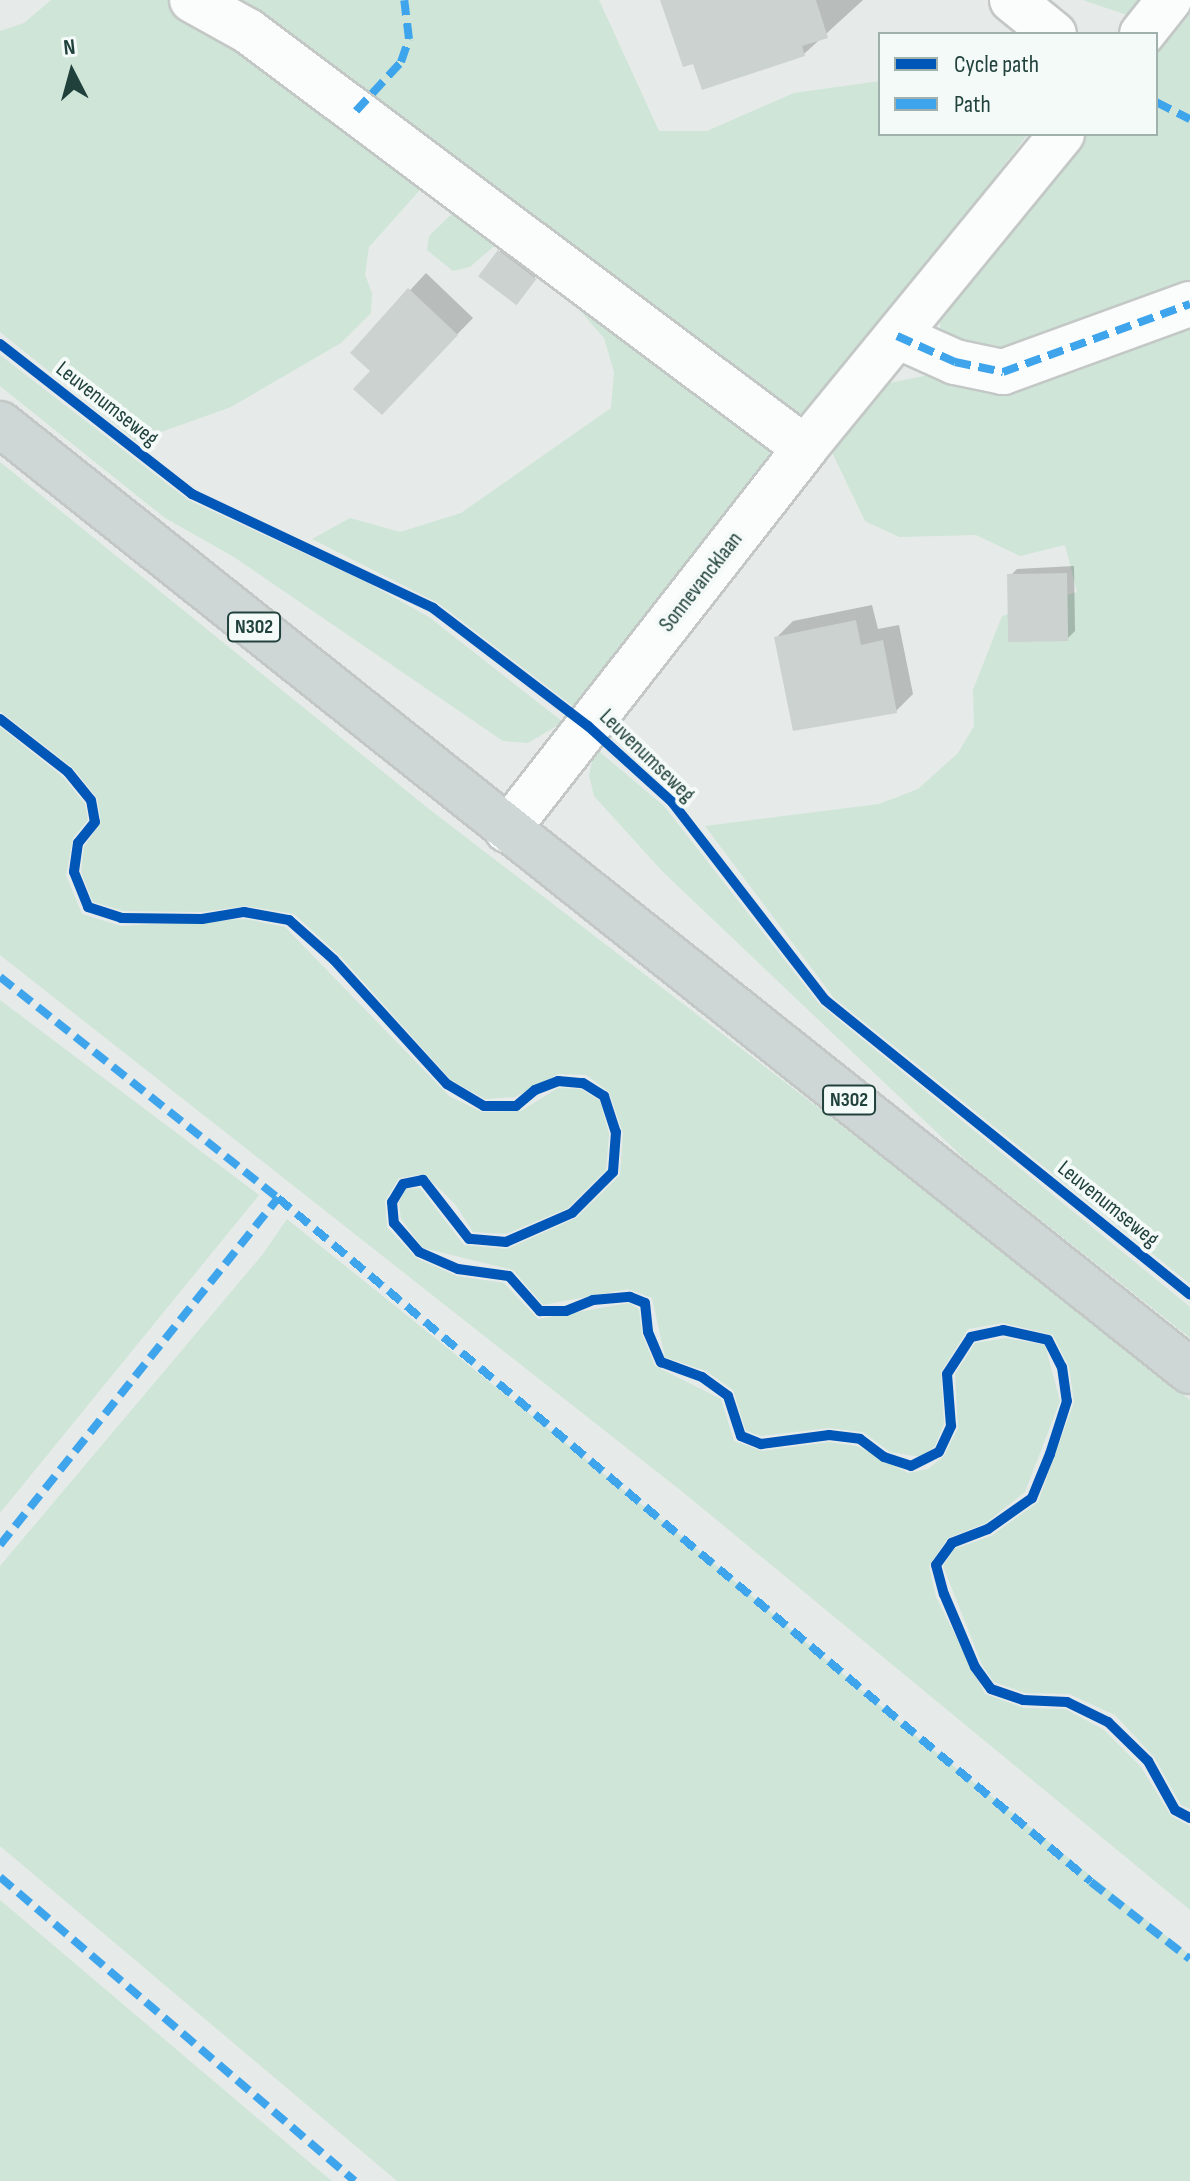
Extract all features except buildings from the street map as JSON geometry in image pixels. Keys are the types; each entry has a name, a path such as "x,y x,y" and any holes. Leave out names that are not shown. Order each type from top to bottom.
{"main road":[{"name":"N302","path":"0,424 1190,1371"}],"street":[{"path":"192,0 248,31 805,448"},
{"path":"1012,0 1052,32"},
{"path":"1144,32 1169,0"},
{"name":"Sonnevancklaan","path":"507,830 805,448 1060,136"},
{"path":"897,336 955,362 1003,372 1190,304"}],"green space":[{"path":"51,0 168,0 242,40 418,173 419,191 369,247 365,275 372,293 371,313 341,343 231,407 136,441 0,332 0,31 24,23"},
{"path":"216,0 599,0 659,131 707,131 794,93 878,81 878,136 1026,136 806,423"},
{"path":"1083,0 1139,0 1127,15"},
{"path":"1190,0 1190,284 988,357 941,334 939,317 1081,136 1158,136 1158,40"},
{"path":"462,204 768,435 775,456 574,707 438,603 312,539 350,518 400,532 461,513 611,408 614,372 604,338 576,306 500,241 470,267 453,271 427,250 429,236"},
{"path":"1190,323 1190,1284 834,998 705,826 879,804 918,789 958,753 974,726 973,690 1002,616 1077,592 1065,545 1020,556 976,535 899,537 865,521 829,446 884,384"},
{"path":"0,355 188,500 366,582 429,617 563,722 528,743 503,741 234,557 165,518 0,386"},
{"path":"0,462 429,809 940,1201 1190,1400 1190,1809 1181,1805 1154,1757 1115,1715 1069,1694 1025,1693 994,1682 982,1665 943,1566 954,1549 991,1536 1038,1502 1074,1402 1069,1367 1053,1335 1003,1323 968,1329 941,1372 944,1424 935,1446 921,1457 890,1452 863,1432 829,1428 761,1436 746,1431 733,1390 706,1371 665,1357 652,1298 628,1289 543,1305 513,1270 423,1248 401,1219 399,1202 406,1189 420,1188 464,1245 507,1249 576,1218 620,1175 623,1133 609,1092 586,1075 558,1074 515,1097 485,1099 451,1080 340,956 294,914 246,906 201,912 124,911 93,902 81,872 84,847 101,822 97,798 73,768 0,711"},
{"path":"0,727 63,777 85,804 88,820 73,838 66,875 82,914 121,926 246,919 285,927 449,1096 482,1112 521,1111 558,1088 581,1089 600,1101 609,1134 606,1170 568,1208 506,1234 473,1232 455,1204 424,1174 399,1178 385,1201 387,1227 416,1258 457,1276 504,1283 538,1319 629,1303 639,1309 642,1334 655,1366 721,1399 734,1441 762,1451 829,1442 857,1446 908,1473 928,1469 944,1456 958,1428 955,1374 975,1343 1006,1338 1045,1345 1060,1401 1025,1492 986,1523 948,1538 929,1566 936,1597 985,1694 1024,1708 1065,1709 1103,1729 1141,1767 1171,1816 1190,1826 1190,1910 684,1493 0,955"},
{"path":"595,748 664,806 819,1004 1190,1307 1190,1338 969,1163 663,872 594,796 589,775"},
{"path":"0,1000 259,1195 0,1513"},
{"path":"287,1219 691,1544 911,1732 1190,1955 1190,2181 397,2181 0,1846 0,1566 263,1254"},
{"path":"0,1900 321,2172 332,2181 0,2181"}],"marked path":[{"path":"356,111 401,62 409,39 404,0"},
{"path":"1158,103 1190,119"},
{"path":"897,336 955,362 1003,372 1190,304"},
{"path":"0,977 278,1198 1091,1882 1190,1959"},
{"path":"0,1545 278,1198"},
{"path":"0,1877 355,2181"}],"cycle path":[{"name":"Leuvenumseweg","path":"0,344 192,494 433,608 588,726 672,802 825,1000 1190,1295"},
{"path":"0,719 68,772 91,800 95,822 78,843 74,872 88,907 121,918 202,919 244,912 289,920 334,960 447,1084 484,1106 516,1106 535,1090 558,1081 583,1083 604,1096 616,1132 613,1172 572,1213 506,1242 469,1239 423,1180 403,1184 392,1202 394,1223 419,1252 458,1269 509,1276 540,1311 566,1311 593,1300 630,1297 645,1303 648,1332 661,1362 702,1377 728,1396 741,1436 761,1444 829,1435 860,1439 884,1457 911,1466 939,1452 951,1426 947,1374 971,1337 1003,1330 1048,1340 1062,1367 1067,1401 1032,1498 988,1529 952,1543 936,1565 944,1594 975,1667 991,1689 1023,1700 1067,1702 1108,1722 1148,1761 1175,1810 1190,1818"}]}
